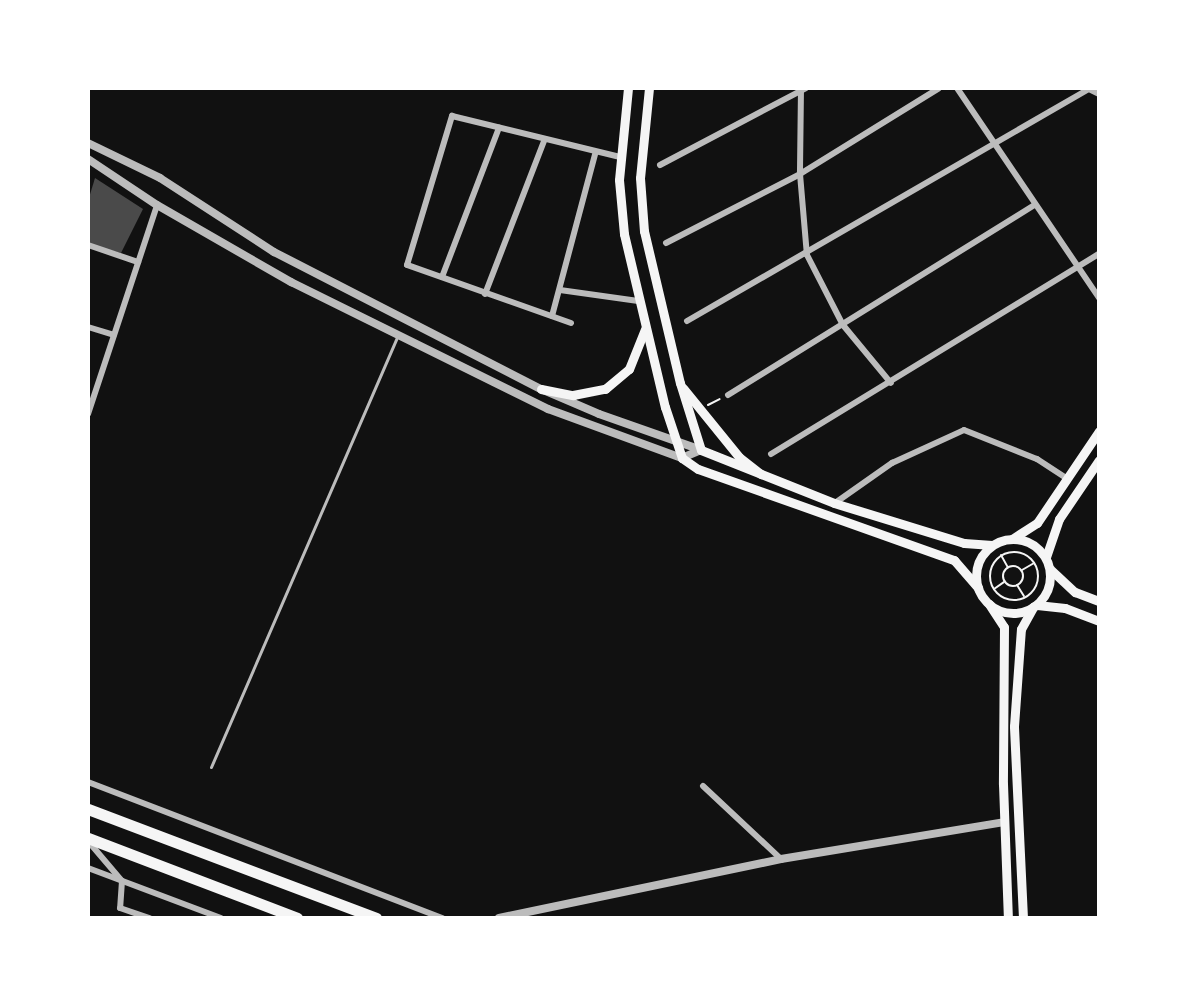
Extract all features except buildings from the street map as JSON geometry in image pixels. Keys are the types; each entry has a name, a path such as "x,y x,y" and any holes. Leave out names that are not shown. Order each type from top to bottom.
{"highway":[{"path":"88,809 376,918"},
{"path":"88,840 297,918"}],"main road":[{"path":"628,88 620,157 624,234 645,329 674,441 682,458 692,467 954,560 978,588 1004,627 1004,822 1008,918"},
{"path":"649,88 641,201 648,254 680,383 701,450 770,481 834,503 964,543 992,545 1011,539 1037,523 1099,431"},
{"path":"541,389 573,395 605,389 629,369 645,329"},
{"path":"680,383 739,457 770,481"},
{"path":"1046,557 1055,527 1099,460"},
{"path":"1011,539 1028,541 1046,557 1050,569 1047,593 1021,629 1014,726 1023,918"},
{"path":"978,588 978,564 992,545"},
{"path":"1050,569 1075,592 1099,601"},
{"path":"989,604 1004,612 1017,613 1035,606 1065,608 1099,621"}],"street":[{"path":"666,243 800,174 939,88"},
{"path":"957,88 1099,298"},
{"path":"660,165 802,89 800,174 807,255 843,325 891,383"},
{"path":"687,321 808,248 1089,89 1099,94"},
{"path":"571,323 407,265 452,116 595,154 620,157"},
{"path":"442,277 499,128"},
{"path":"485,294 544,141"},
{"path":"88,143 160,178 314,273 541,389 701,450"},
{"path":"552,316 595,154"},
{"path":"88,159 157,205 291,282 548,409 682,458 701,450"},
{"path":"88,414 157,205"},
{"path":"728,395 1035,205"},
{"path":"88,245 138,262"},
{"path":"771,454 1099,254"},
{"path":"560,290 638,301"},
{"path":"88,327 114,335"},
{"path":"834,503 892,463 964,430 1037,459 1068,479"},
{"path":"88,782 443,918"},
{"path":"703,786 781,859"},
{"path":"499,918 781,859 1004,822"},
{"path":"88,840 122,881 120,908 149,918"},
{"path":"88,868 221,918"},
{"path":"123,918 125,910"}],"lane":[{"path":"211,767 397,337"}],"path":[{"path":"699,409 728,395"},
{"path":"1022,553 1034,562 1036,586 1025,597 1009,600 994,589 990,569 1001,555 1022,553"},
{"path":"1001,555 1008,567"},
{"path":"1021,571 1034,562"},
{"path":"1005,581 1003,574 1008,567 1015,566 1021,571 1022,578 1017,584"},
{"path":"1005,581 1017,584 1025,597"},
{"path":"994,589 1005,581"}]}
